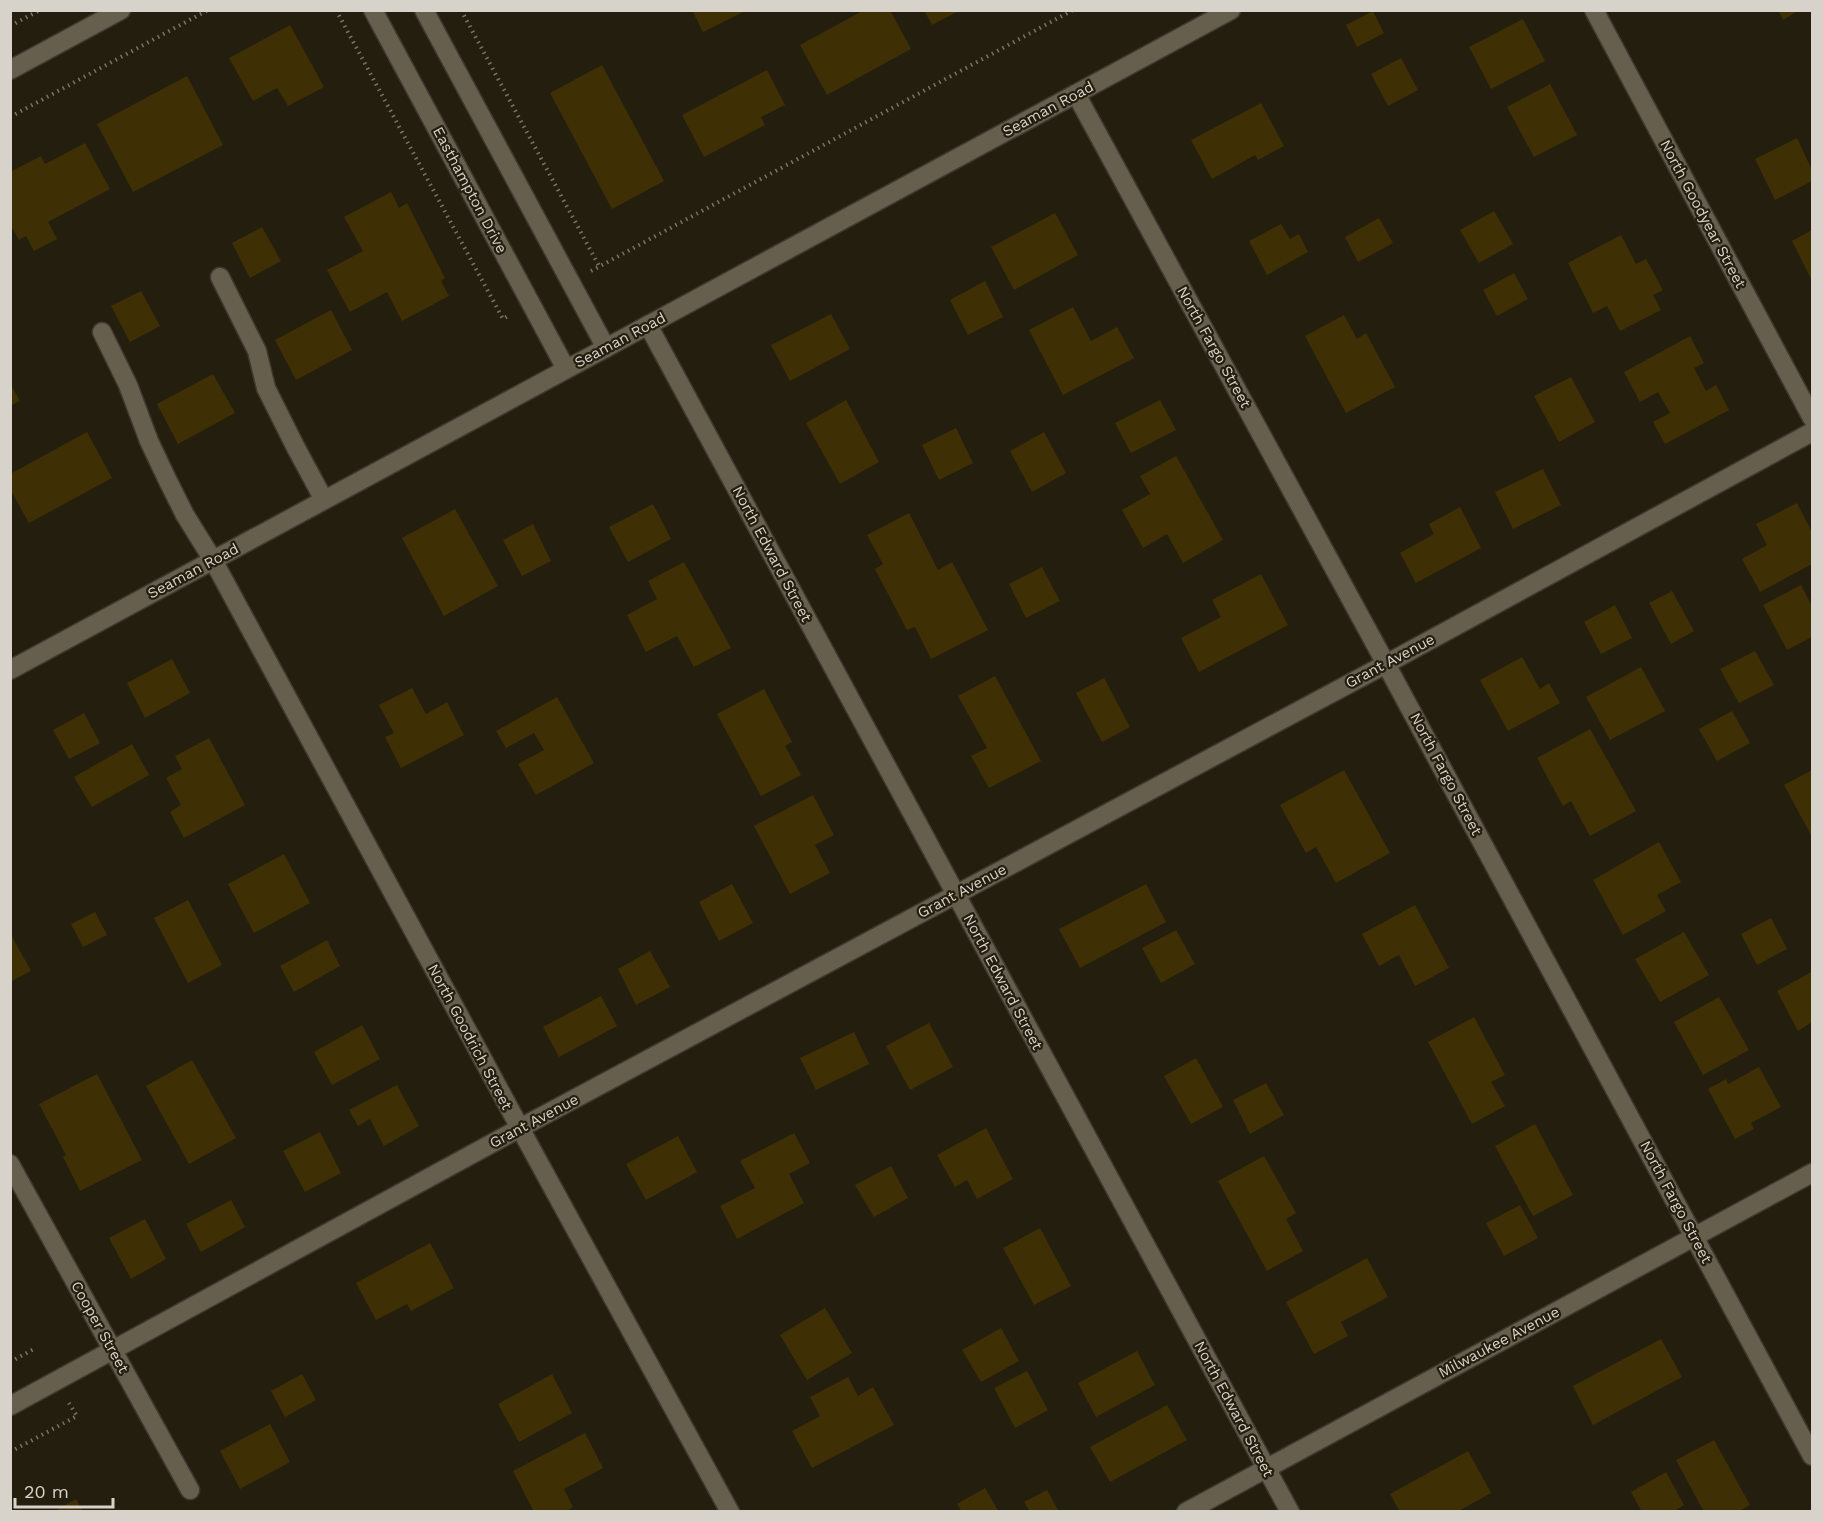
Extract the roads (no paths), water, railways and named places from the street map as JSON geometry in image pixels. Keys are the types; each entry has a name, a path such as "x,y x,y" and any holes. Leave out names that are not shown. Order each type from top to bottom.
{"street":[{"path":"10,70 121,10"},
{"name":"Easthampton Drive","path":"373,10 566,369"},
{"path":"424,10 606,348"},
{"name":"Seaman Road","path":"10,670 1230,10"},
{"name":"North Goodyear Street","path":"1594,10 1812,418"},
{"name":"North Fargo Street","path":"1076,94 1812,1456"},
{"path":"220,277 257,351 266,388 324,500"},
{"name":"North Edward Street","path":"648,325 1290,1512"},
{"name":"North Goodrich Street","path":"102,332 128,385 149,441 185,515 213,561 730,1512"},
{"name":"Grant Avenue","path":"10,1406 520,1128 1386,664 1812,432"},
{"name":"Cooper Street","path":"10,1164 190,1490"},
{"name":"Milwaukee Avenue","path":"1186,1512 1812,1173"}]}
